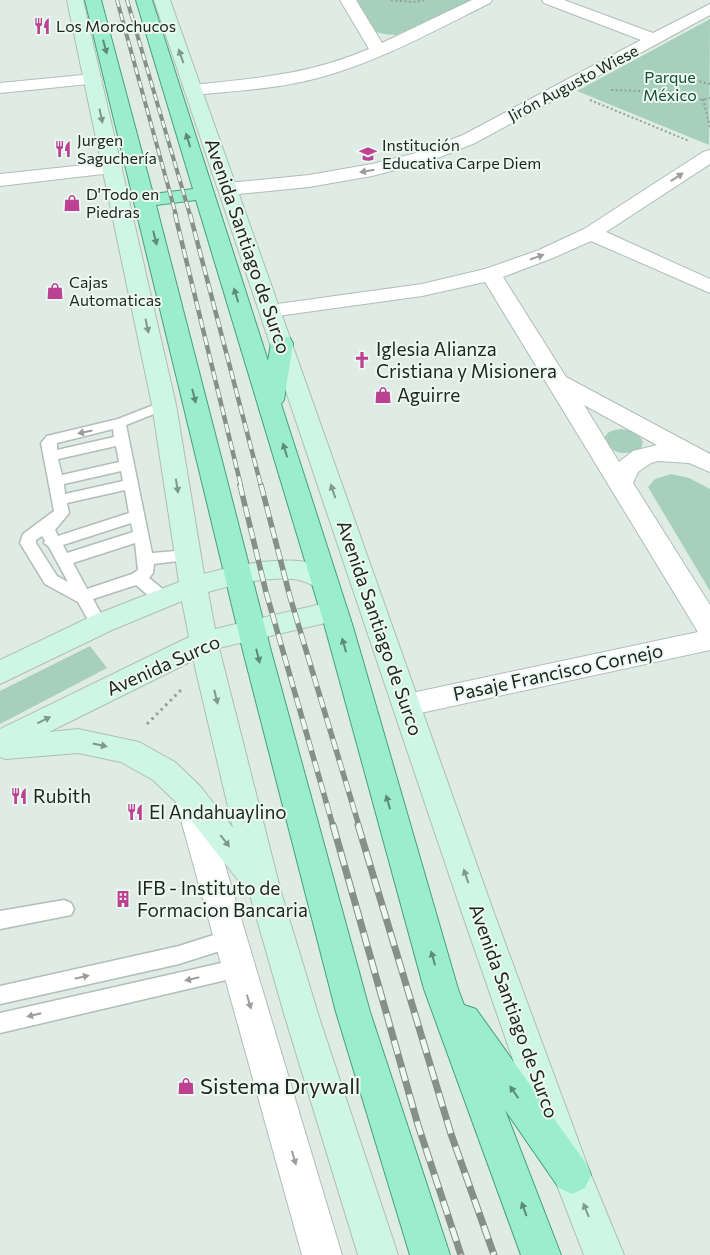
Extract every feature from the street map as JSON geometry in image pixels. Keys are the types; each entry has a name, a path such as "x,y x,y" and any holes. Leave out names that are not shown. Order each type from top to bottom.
{"main road":[{"path":"75,0 164,405 193,587 209,667 265,892 302,1017 378,1255"},
{"path":"93,0 145,200 238,576 353,1012 430,1255"},
{"name":"Avenida Santiago de Surco","path":"144,0 216,191 270,311 478,913 572,1175 604,1255"},
{"name":"Avenida Santiago de Surco","path":"162,0 193,90 216,191 271,404 334,611 442,989 540,1255"},
{"path":"145,200 216,191"},
{"path":"271,404 282,344"},
{"path":"0,673 99,625 193,587 238,576 286,568 307,571 324,580"},
{"name":"Avenida Surco","path":"0,742 205,642 252,629 334,611"},
{"path":"0,748 33,743 78,740 128,751 164,771 189,795 265,892"},
{"path":"442,989 572,1175"}],"street":[{"path":"348,0 379,51"},
{"path":"193,90 287,79 327,71 379,51 484,0"},
{"path":"550,0 654,40"},
{"name":"Jirón Augusto Wiese","path":"216,191 309,181 372,170 423,157 469,139 710,9"},
{"path":"0,88 93,79"},
{"path":"270,311 422,290 491,274 546,254 590,233 710,156"},
{"path":"0,180 113,168"},
{"path":"590,233 710,286"},
{"path":"491,274 710,628"},
{"path":"555,379 703,460"},
{"path":"620,484 629,467 650,455 675,452 703,460"},
{"name":"Pasaje Francisco Cornejo","path":"407,705 710,640"},
{"path":"189,795 322,1255"}],"lane":[{"path":"119,424 147,567 145,573 138,578 82,597 51,580 28,543 28,538 33,533 62,513 48,443 52,439 119,424 164,405"},
{"path":"50,456 122,440"},
{"path":"55,481 127,465"},
{"path":"59,500 131,484"},
{"path":"52,543 137,516"},
{"path":"48,524 46,530 52,543 64,560 82,597 99,625"},
{"path":"64,560 140,535"},
{"path":"146,559 188,555"},
{"path":"138,578 163,598"},
{"path":"0,920 64,909"},
{"path":"0,995 179,955 234,954"},
{"path":"0,1023 234,954"}],"path":[{"path":"391,0 422,1"},
{"path":"676,92 676,86 682,82 694,80 709,83"},
{"path":"563,89 676,92 685,97 704,100 710,98"},
{"path":"563,89 692,142"},
{"path":"704,100 710,128"},
{"path":"147,724 181,692 180,685"}],"green space":[{"path":"357,0 472,0 396,35 373,31"},
{"name":"Parque México","path":"710,19 709,145 577,91"},
{"path":"621,429 631,431 639,436 643,442 641,449 630,453 620,453 607,444 604,438 607,434"},
{"path":"671,474 689,478 710,489 710,591 648,487 655,479"},
{"path":"90,646 107,668 0,724 0,691"}],"railway":[{"path":"117,0 176,215"},
{"path":"127,0 190,215"},
{"path":"175,214 241,486"},
{"path":"190,214 261,486"},
{"path":"240,485 266,592 333,826"},
{"path":"261,485 290,597 359,826"},
{"path":"333,825 418,1125 461,1255"},
{"path":"358,825 451,1134 494,1255"}],"place":[{"name":"Los Morochucos","path":"42,26"},
{"name":"Jurgen Saguchería","path":"63,149"},
{"name":"Institución Educativa Carpe Diem","path":"368,154"},
{"name":"D'Todo en Piedras","path":"72,203"},
{"name":"Cajas Automaticas","path":"55,291"},
{"name":"Iglesia Alianza Cristiana y Misionera","path":"362,360"},
{"name":"Aguirre","path":"383,395"},
{"name":"Rubith","path":"19,796"},
{"name":"El Andahuaylino","path":"135,812"},
{"name":"IFB - Instituto de Formacion Bancaria","path":"123,899"},
{"name":"Sistema Drywall","path":"186,1086"}]}
